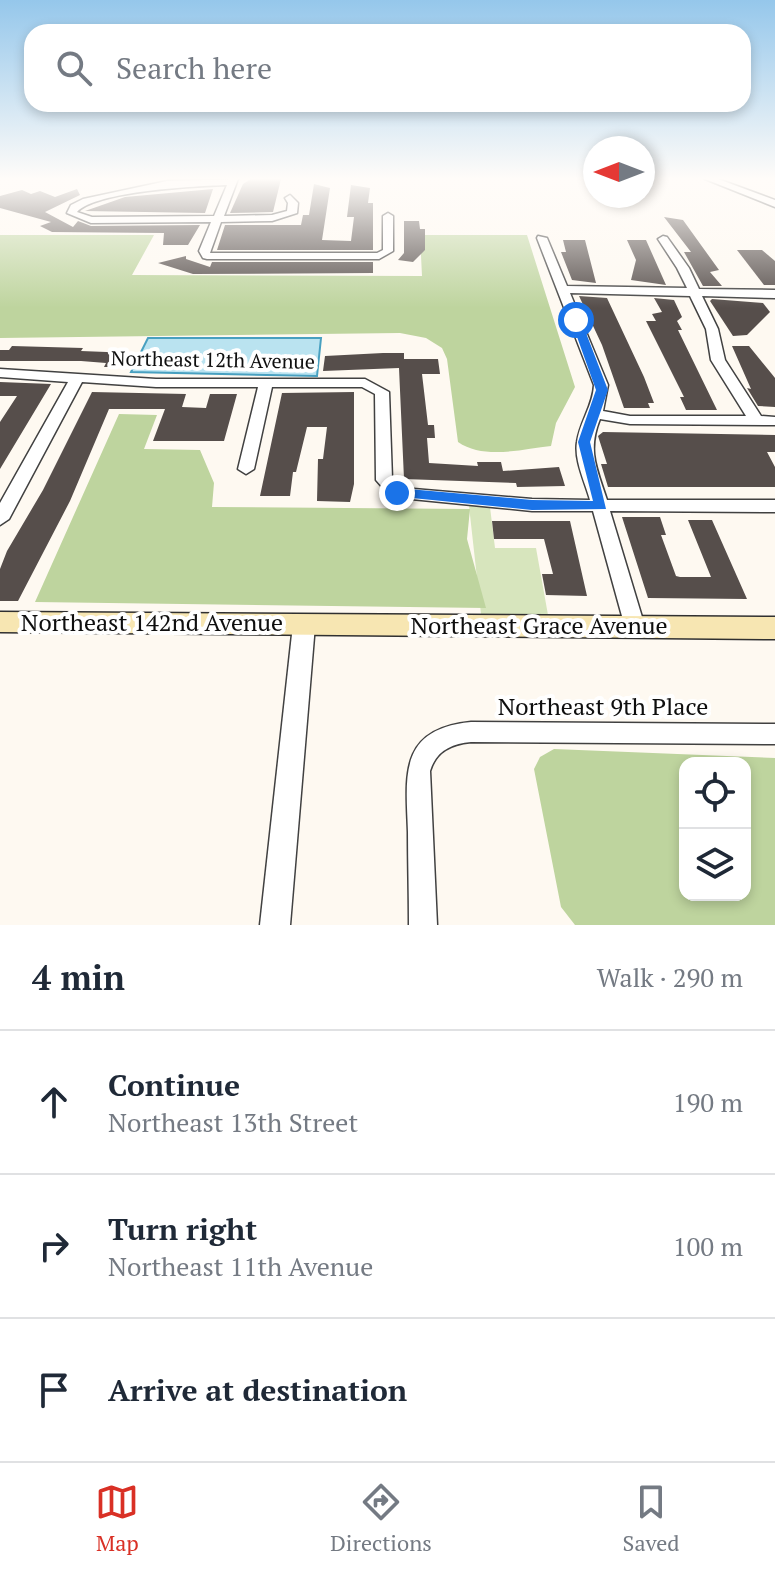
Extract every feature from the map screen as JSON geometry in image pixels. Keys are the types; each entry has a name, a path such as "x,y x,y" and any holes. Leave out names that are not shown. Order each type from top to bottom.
{"main road":[{"name":"Northeast 142nd Avenue","path":"0,622 304,625"},
{"name":"Northeast Grace Avenue","path":"304,625 775,628"}],"street":[{"path":"216,222 203,253 207,256 374,257 388,251 388,222"},
{"path":"542,238 601,385 585,434 584,451 635,627"},
{"path":"663,239 683,268 712,329 718,360 756,421"},
{"path":"564,289 775,294"},
{"name":"Northeast 12th Avenue","path":"0,373 156,383 357,382 377,386 382,395 384,480 391,490 410,495 532,505 601,506"},
{"path":"0,519 78,376"},
{"path":"246,469 266,383"},
{"path":"594,414 637,421 775,421"},
{"path":"601,506 775,506"},
{"path":"275,925 304,625"},
{"name":"Northeast 9th Place","path":"423,925 418,771 433,744 450,734 775,734"}],"green space":[{"path":"0,235 154,235 132,275 422,276 420,235 527,235 575,387 556,423 551,446 516,451 479,451 458,442 447,359 442,348 426,338 400,333 0,338"},
{"path":"119,414 157,415 144,449 200,450 214,483 212,507 470,509 467,539 486,608 35,602"},
{"path":"469,506 490,507 495,548 536,548 548,615 481,614"},
{"path":"554,749 750,757 679,757 679,901 751,901 751,757 775,758 775,925 575,925 561,907 534,769 540,757"}],"water":[{"path":"148,338 321,338 317,376 131,372"}],"building":[{"path":"51,222 64,222 73,227 77,222 91,226 200,225 188,245 163,245 164,233 52,232 40,226"},
{"path":"302,222 325,222 322,240 351,241 353,222 373,222 373,250 217,250 225,225 301,225"},
{"path":"404,222 419,222 420,229 425,229 425,250 413,262 398,260 404,253"},
{"path":"668,222 685,222 719,270 710,272 722,286 703,286 684,252 691,252"},
{"path":"563,240 585,240 596,283 572,280 561,252 566,252"},
{"path":"627,240 646,240 666,285 631,280 636,260"},
{"path":"737,250 762,250 775,261 775,285 764,285"},
{"path":"186,256 186,259 210,267 212,262 373,262 373,273 193,274 158,263"},
{"path":"579,296 607,298 644,377 654,403 648,403 650,408 624,408 602,345"},
{"path":"654,298 674,300 682,317 677,321 682,330 678,330 717,410 686,410 680,397 684,397 646,321 656,321 652,314 662,312"},
{"path":"710,301 763,303 770,312 747,335 733,336"},
{"path":"12,346 132,353 126,367 104,367 106,363 81,361 0,361 0,350 9,350"},
{"path":"732,346 749,346 775,378 775,407 758,406 747,388 751,389"},
{"path":"404,353 404,359 438,359 440,374 422,374 428,425 434,425 435,438 427,438 429,463 478,466 477,462 501,462 503,471 559,467 565,486 517,487 516,483 404,479 399,368 323,371 325,356"},
{"path":"0,382 51,384 0,469 0,422 17,396 0,396"},
{"path":"92,392 186,394 182,407 206,408 210,394 237,394 224,441 153,441 165,409 109,409 70,501 18,601 0,601 0,569 7,551 43,490"},
{"path":"354,392 354,484 350,502 317,501 318,459 323,459 327,427 307,427 296,472 293,472 290,496 260,496 282,393"},
{"path":"603,432 775,435 775,452 767,452 775,467 775,487 608,487 601,464 607,464 598,436"},
{"path":"622,517 660,517 666,535 661,535 676,576 680,577 711,577 688,520 712,520 747,599 648,598"},
{"path":"492,521 570,521 587,596 546,595 542,574 553,574 544,539 494,539"}],"route":[{"path":"397,493 532,505 601,506 586,461 584,442 602,390 576,320"}]}
